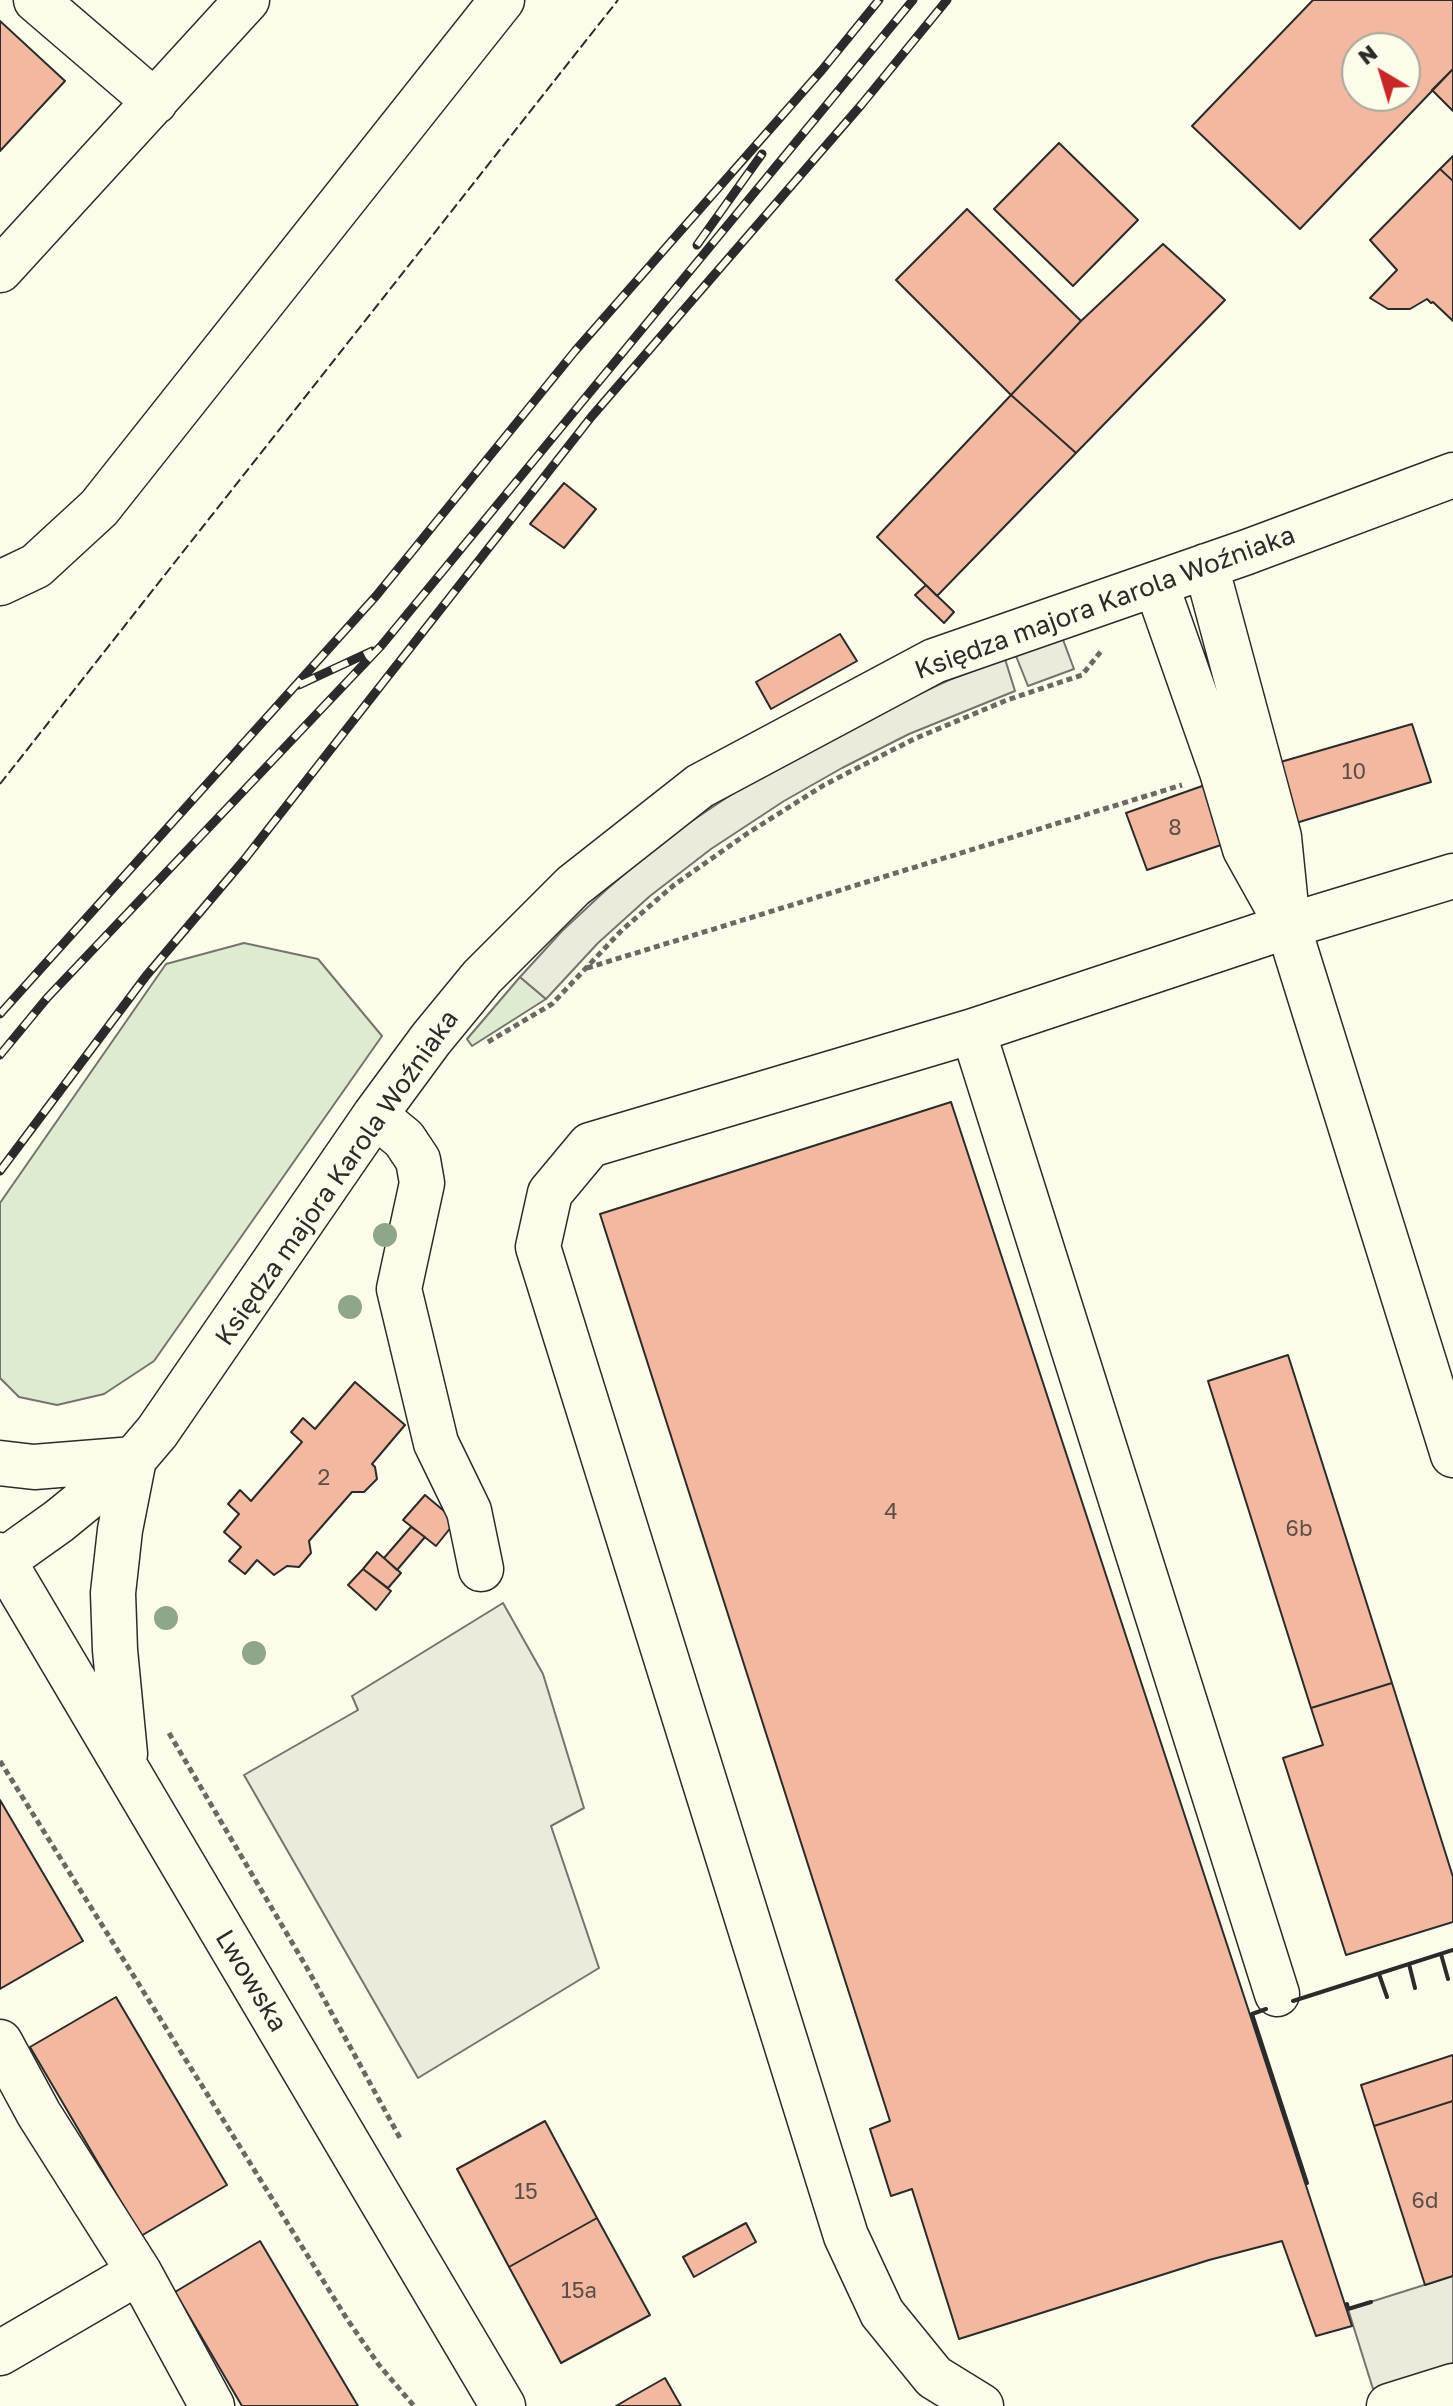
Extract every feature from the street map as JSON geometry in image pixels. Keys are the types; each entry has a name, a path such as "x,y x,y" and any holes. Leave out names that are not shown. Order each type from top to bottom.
{"street":[{"path":"36,0 155,102"},
{"path":"0,270 247,0"},
{"path":"0,583 36,566 99,508 502,0"},
{"name":"Księdza majora Karola Woźniaka","path":"1,1560 59,1521 134,1459 157,1432 375,1115 431,1039 492,967 573,886 700,786 934,661 1161,598 1206,566 1453,475"},
{"path":"1206,566 1279,837 1288,926 1453,1455"},
{"path":"1161,598 1222,772 1245,849 1288,926"},
{"path":"981,2406 934,2377 882,2313 846,2236 538,1247 550,1193 590,1145 973,1031 1288,926 1453,876"},
{"path":"973,1031 1277,1994"},
{"path":"375,1115 404,1139 418,1160 422,1183 399,1289 436,1443 469,1511 481,1569"},
{"path":"0,1463 34,1467 134,1459"},
{"name":"Księdza majora Karola Woźniaka","path":"127,1769 115,1650 113,1593 120,1530 134,1459"},
{"name":"Lwowska","path":"1,1560 503,2406"},
{"path":"0,2042 20,2117 139,2272 212,2406"},
{"path":"0,2353 139,2272"},
{"path":"1389,2406 1453,2386"}],"path":[{"path":"487,1042 552,1004 622,930 674,885 748,833 824,785 914,739 1007,700 1082,675 1120,627 1161,598"},
{"path":"586,968 1222,772"},
{"path":"163,1723 307,1968 402,2142"},
{"path":"0,1761 347,2319 379,2365 414,2406"}],"green space":[{"path":"244,943 318,959 382,1036 154,1361 104,1394 57,1405 19,1397 0,1378 0,1203 166,964"},
{"path":"520,977 546,999 472,1046 467,1039"}],"shaded area":[{"path":"1062,637 1074,669 1028,686 1016,656 1005,659 1015,691 909,734 784,801 711,849 650,896 598,943 546,999 520,977 562,931 665,839 750,782 839,731 949,680"},
{"path":"503,1603 543,1674 584,1808 551,1826 599,1968 418,2078 244,1775 358,1710 352,1696"},
{"path":"1453,2276 1453,2363 1373,2389 1348,2309"}],"building":[{"path":"1313,0 1453,0 1453,69 1421,102 1421,32 1341,32 1341,112 1412,112 1300,229 1192,126"},
{"path":"0,21 65,81 0,151"},
{"path":"1453,69 1453,111 1432,90"},
{"path":"1059,143 1138,220 1073,286 994,209"},
{"path":"1453,156 1453,181 1440,169"},
{"path":"1440,169 1453,181 1453,321 1427,299 1410,309 1388,309 1370,298 1397,270 1370,240"},
{"path":"967,209 1081,321 1011,395 896,280"},
{"path":"1163,244 1225,300 1076,453 1011,395 1081,321"},
{"path":"1011,395 1076,453 937,596 877,537"},
{"path":"564,483 596,509 564,548 530,524"},
{"path":"926,585 954,612 944,623 915,595"},
{"path":"840,634 857,661 771,709 756,682"},
{"path":"1412,724 1431,782 1296,823 1277,763"},
{"path":"1205,785 1224,844 1147,870 1126,813"},
{"path":"951,1102 1352,2326 1316,2336 1282,2241 1209,2260 959,2339 912,2189 891,2196 870,2129 890,2121 600,1214"},
{"path":"1288,1355 1392,1683 1311,1708 1208,1381"},
{"path":"355,1382 405,1425 372,1464 377,1479 364,1492 352,1492 309,1541 311,1553 299,1567 287,1566 274,1575 257,1560 245,1574 229,1561 241,1547 224,1532 239,1514 228,1504 240,1490 251,1501 302,1442 291,1432 303,1418 315,1429"},
{"path":"425,1495 456,1521 436,1546 403,1520"},
{"path":"411,1527 425,1537 397,1570 384,1558"},
{"path":"377,1552 401,1573 388,1588 363,1569"},
{"path":"363,1569 391,1591 376,1610 348,1585"},
{"path":"1392,1683 1453,1877 1453,1922 1346,1955 1283,1758 1323,1745 1311,1708"},
{"path":"0,1800 83,1941 0,1989"},
{"path":"116,1997 227,2185 141,2236 30,2047"},
{"path":"1453,2055 1453,2101 1374,2126 1361,2085"},
{"path":"1453,2101 1453,2276 1425,2285 1374,2126"},
{"path":"545,2121 597,2218 509,2267 457,2169"},
{"path":"597,2218 650,2315 561,2363 509,2267"},
{"path":"746,2223 756,2242 694,2277 683,2257"},
{"path":"260,2241 358,2406 242,2406 175,2292"},
{"path":"665,2378 681,2406 616,2406 628,2399"}],"railway":[{"path":"0,1014 376,596 575,351 822,70 879,0"},
{"path":"0,1055 47,998 381,646 913,0"},
{"path":"0,1171 146,976 244,860 592,416 862,104 947,0"},
{"path":"697,245 762,154"},
{"path":"299,685 372,651"}],"fence":[{"path":"0,784 618,0"}],"wall":[{"path":"1293,2001 1453,1950"},
{"path":"1441,1954 1448,1979"},
{"path":"1409,1964 1415,1988"},
{"path":"1379,1974 1387,1997"},
{"path":"1266,2009 1252,2014 1307,2183"},
{"path":"1347,2304 1348,2309 1371,2302"}]}
